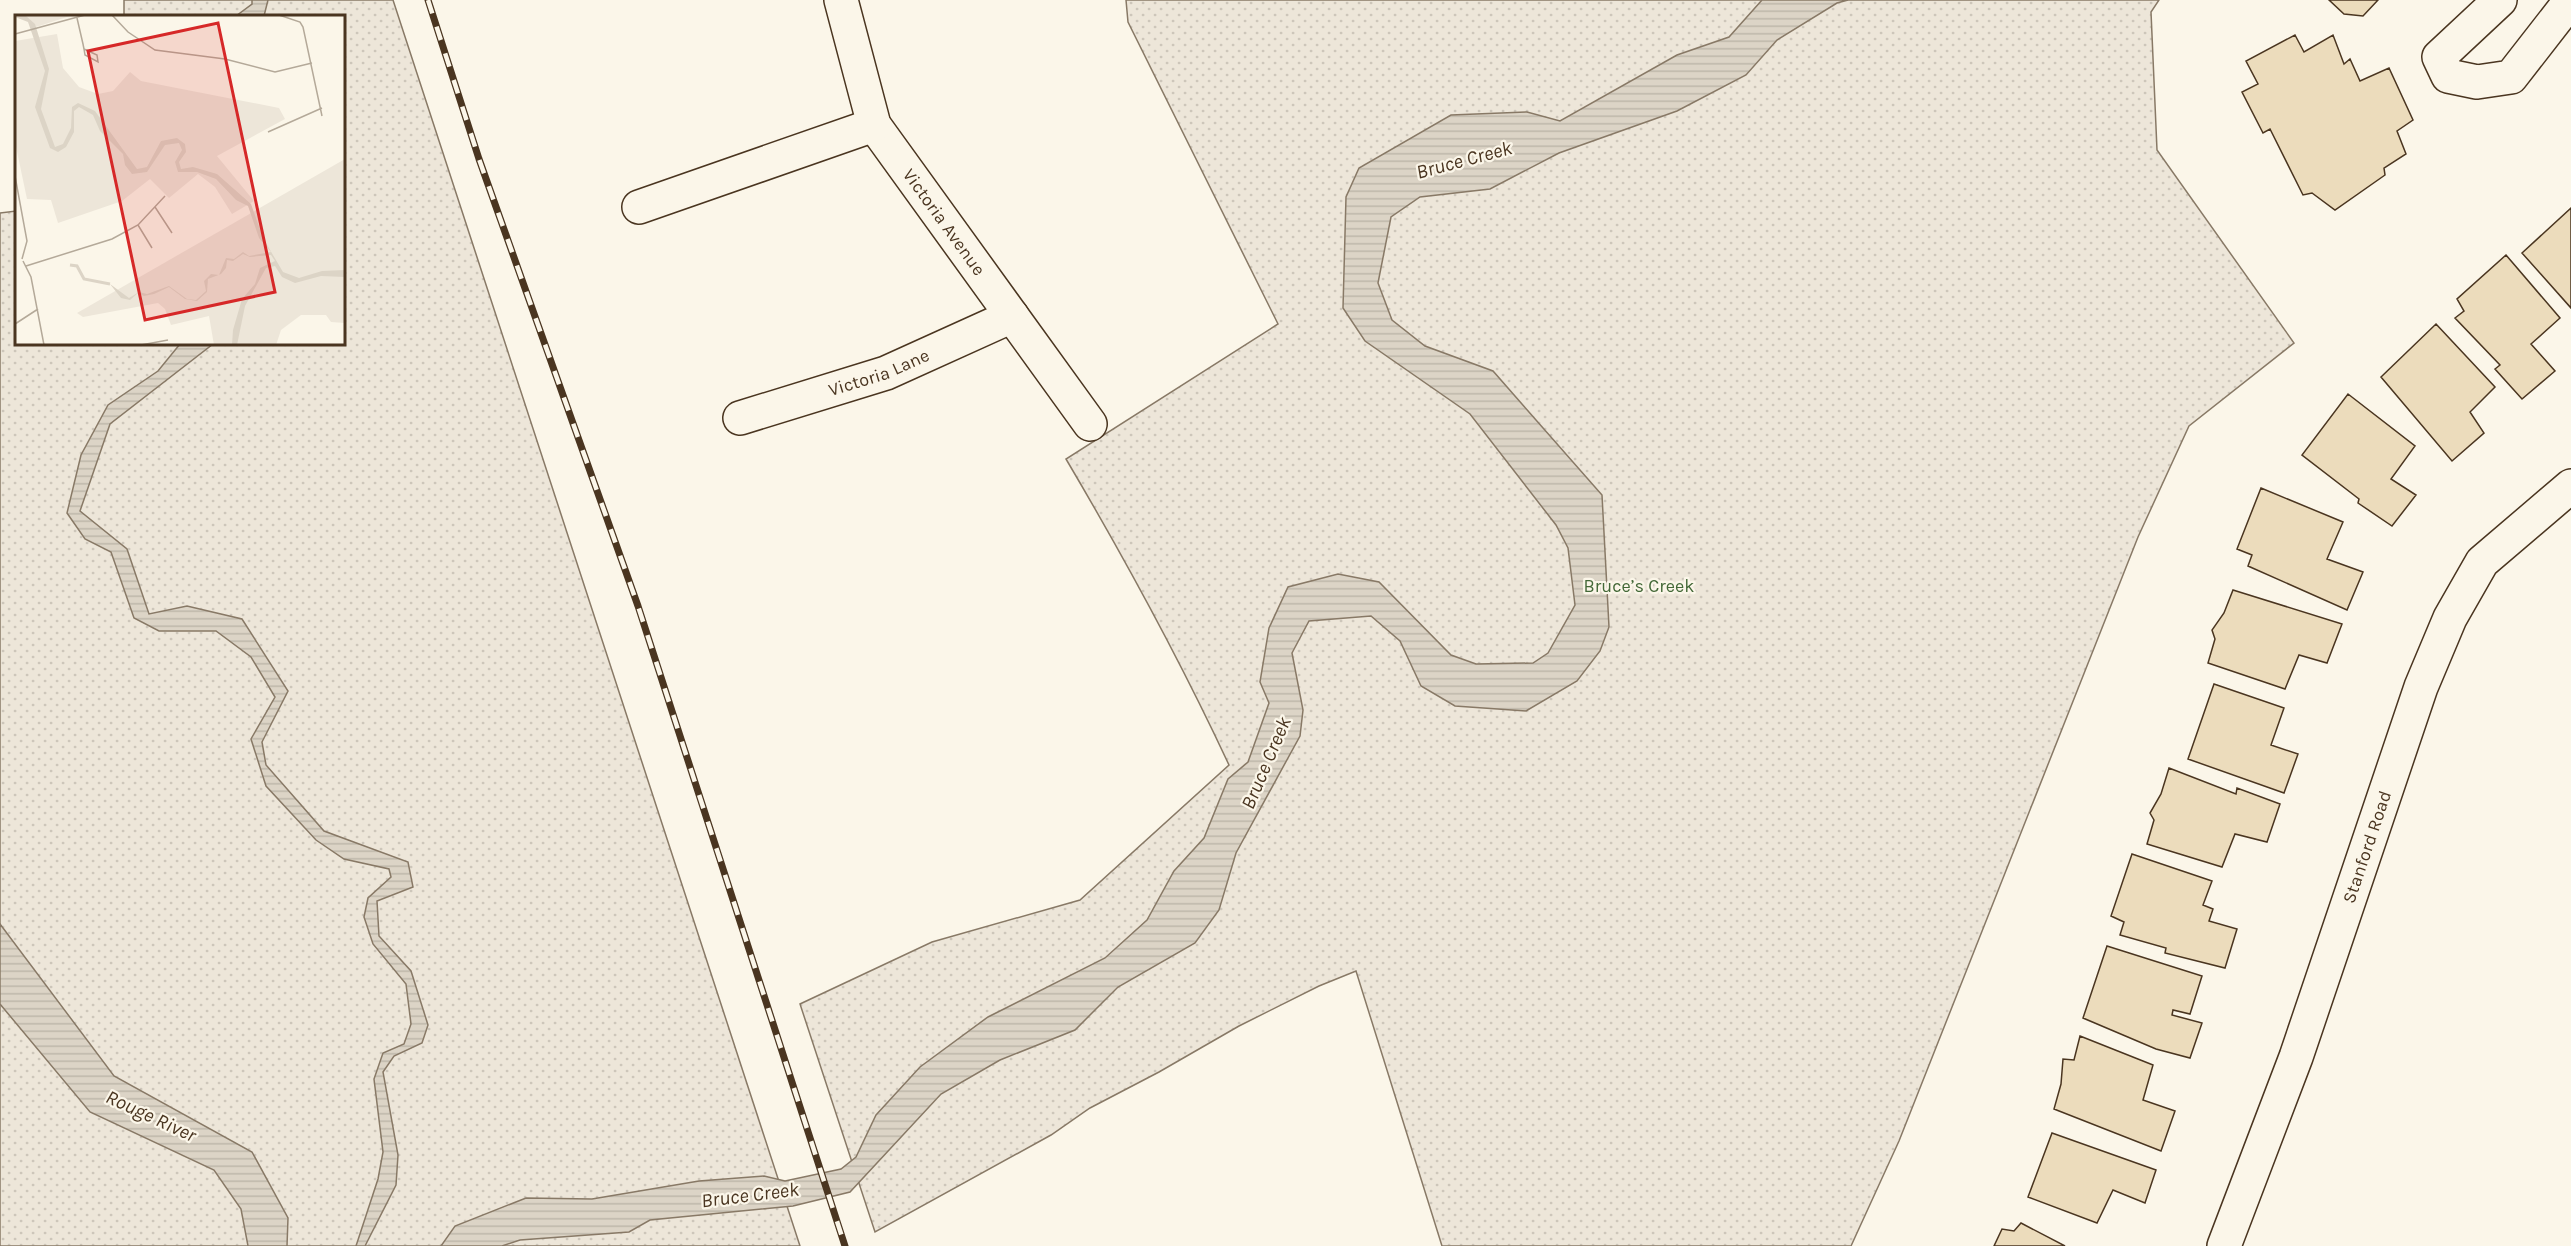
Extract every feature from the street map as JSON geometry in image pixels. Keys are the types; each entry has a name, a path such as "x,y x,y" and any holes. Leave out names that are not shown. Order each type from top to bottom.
{"street":[{"name":"Victoria Avenue","path":"841,0 874,125 1090,424"},
{"path":"2500,0 2439,57 2448,76 2476,82 2511,78 2571,0"},
{"path":"639,207 874,125"},
{"name":"Victoria Lane","path":"740,418 886,373 1012,316"},
{"name":"Stanford Road","path":"2224,1246 2296,1057 2421,687 2450,618 2482,562 2571,486"}],"green space":[{"path":"124,0 393,0 800,1246 0,1246 0,213 15,211 15,345 345,345 345,15 124,15"},
{"name":"Bruce’s Creek","path":"1126,0 2159,0 2151,12 2157,150 2294,343 2189,426 2138,537 1899,1141 1851,1246 1442,1246 1356,971 1319,986 1239,1026 1090,1108 1051,1135 875,1232 800,1004 932,942 1080,900 1229,765 1151,610 1066,459 1278,324 1128,22"}],"water":[{"path":"252,0 268,0 264,15 237,15 252,4"},
{"name":"Bruce Creek","path":"1762,0 1848,0 1837,3 1777,40 1746,75 1677,111 1559,153 1490,189 1420,197 1391,217 1378,283 1392,320 1425,346 1493,371 1602,495 1609,627 1600,651 1577,681 1526,711 1455,706 1421,686 1400,641 1371,616 1309,621 1292,653 1303,710 1300,736 1236,853 1219,910 1195,943 1118,987 1075,1030 1000,1060 941,1094 850,1192 793,1206 650,1220 629,1232 520,1240 502,1246 441,1246 455,1226 526,1198 592,1199 699,1181 764,1176 785,1181 841,1169 856,1157 876,1115 920,1067 988,1017 1105,958 1147,920 1174,871 1204,838 1228,779 1248,762 1269,703 1260,682 1269,628 1288,587 1338,574 1379,582 1451,655 1476,664 1533,663 1548,653 1575,605 1568,548 1556,525 1470,414 1365,341 1343,308 1346,197 1359,168 1451,115 1527,112 1560,121 1677,55 1729,37"},
{"path":"179,345 212,345 110,424 80,511 127,549 149,614 187,606 242,619 288,691 262,742 266,765 324,831 408,862 413,887 377,901 379,936 411,971 428,1025 422,1043 394,1056 383,1072 398,1155 396,1185 365,1246 356,1246 378,1179 383,1152 374,1079 383,1053 404,1044 411,1024 406,984 373,944 364,917 368,898 391,877 389,869 344,859 316,840 266,786 251,739 275,697 251,657 216,631 159,631 134,618 111,552 85,539 67,513 81,455 108,405 158,371"},
{"name":"Rouge River","path":"0,924 114,1076 252,1152 288,1218 287,1246 248,1246 241,1209 214,1170 90,1112 0,1004"}],"building":[{"path":"2329,0 2378,0 2363,16 2344,14"},
{"path":"2295,35 2304,52 2333,35 2344,64 2350,59 2360,81 2389,68 2413,120 2397,131 2406,154 2384,168 2385,175 2335,210 2312,193 2303,195 2270,129 2263,133 2242,92 2258,84 2246,61"},
{"path":"2571,208 2571,308 2522,253"},
{"path":"2506,255 2560,318 2531,344 2555,371 2522,399 2495,369 2500,365 2455,318 2464,311 2457,299"},
{"path":"2436,324 2495,387 2470,412 2484,433 2452,461 2381,377"},
{"path":"2348,394 2415,446 2391,479 2416,495 2392,526 2358,503 2359,499 2302,455"},
{"path":"2261,488 2343,522 2327,559 2363,572 2347,610 2248,566 2252,555 2237,549"},
{"path":"2233,590 2342,624 2327,663 2299,655 2285,689 2208,663 2215,639 2212,630 2224,613"},
{"path":"2214,684 2284,708 2271,745 2298,754 2284,793 2188,759"},
{"path":"2169,768 2236,794 2237,788 2280,804 2267,842 2235,834 2222,867 2147,844 2154,820 2150,813 2161,794"},
{"path":"2132,854 2212,881 2203,905 2213,909 2209,921 2237,929 2225,968 2165,953 2166,948 2120,935 2124,922 2111,916"},
{"path":"2107,946 2202,976 2190,1014 2173,1010 2172,1015 2202,1023 2190,1058 2156,1049 2083,1018"},
{"path":"2080,1036 2153,1065 2143,1100 2175,1111 2161,1151 2054,1109 2061,1084 2063,1059 2074,1060"},
{"path":"2052,1133 2156,1170 2145,1203 2113,1190 2097,1223 2028,1197"},
{"path":"2021,1223 2065,1246 1994,1246 2002,1229 2014,1231"}],"railway":[{"path":"428,0 479,159 638,606 845,1246"}]}
